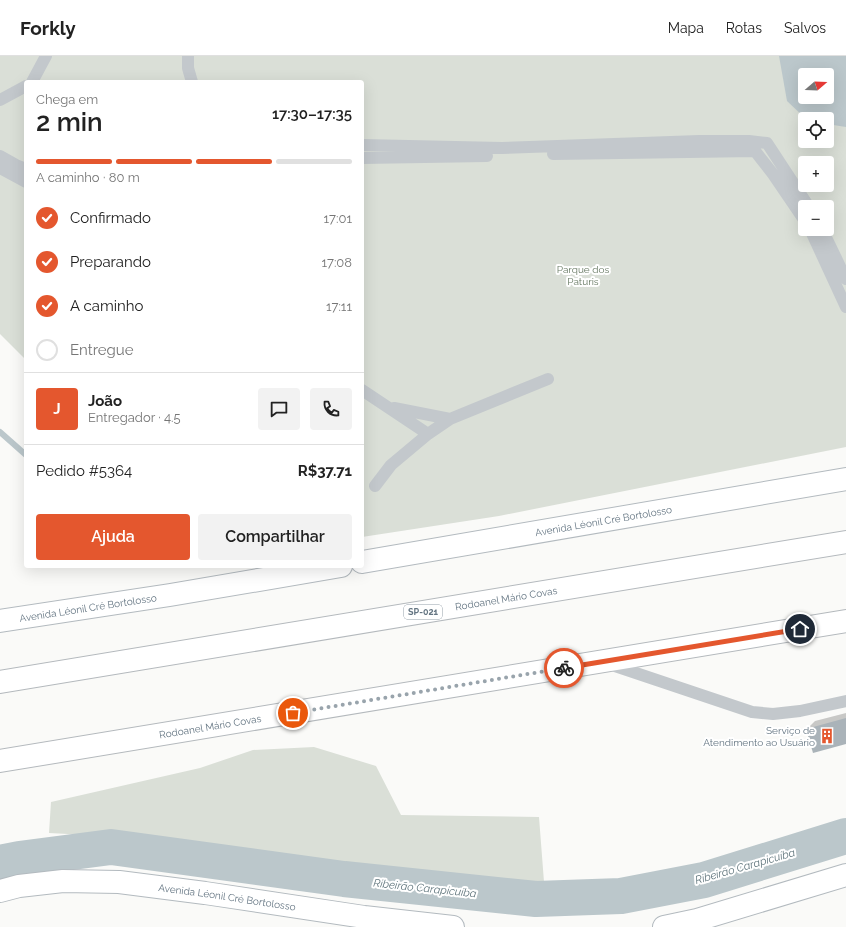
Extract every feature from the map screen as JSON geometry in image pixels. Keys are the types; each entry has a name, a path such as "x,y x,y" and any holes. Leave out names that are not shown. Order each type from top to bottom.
{"main road":[{"name":"Avenida Léonil Cré Bortolosso","path":"364,562 846,479"},
{"name":"Rodoanel Mário Covas","path":"0,682 846,542"},
{"name":"Avenida Léonil Cré Bortolosso","path":"0,622 329,568"},
{"name":"Rodoanel Mário Covas","path":"0,761 846,621"},
{"path":"664,927 697,920 846,876"},
{"name":"Avenida Léonil Cré Bortolosso","path":"0,891 19,886 63,881 119,882 205,893 364,917 453,927"}],"lane":[{"path":"33,80 46,56"},
{"path":"188,56 188,68 191,80"},
{"path":"0,100 24,87"},
{"path":"364,145 502,148 699,141 749,141 767,143 804,200"},
{"path":"364,158 755,151 798,211"},
{"path":"0,156 24,168"},
{"path":"0,168 24,181"},
{"path":"813,236 846,308"},
{"path":"825,236 846,279"},
{"path":"375,486 391,465 428,434 450,419 548,379"},
{"path":"364,391 428,434"},
{"path":"387,406 450,419"},
{"path":"602,662 752,712 773,714 800,711 846,701"}],"green space":[{"name":"Parque dos Paturis","path":"0,56 846,56 846,447 499,516 364,537 364,80 24,80 24,358 0,334"},
{"path":"314,747 376,766 401,815 539,817 544,882 375,870 264,859 162,839 49,833 51,802 200,768 253,750"}],"shaded area":[{"path":"779,56 846,56 846,127 834,125 834,112 799,112 787,101"}],"building":[{"name":"Serviço de Atendimento ao Usuário","path":"846,718 846,744 813,753 806,729"}],"waterway":[{"name":"Ribeirão Carapicuíba","path":"0,432 24,453"},
{"name":"Ribeirão Carapicuíba","path":"0,863 19,859 111,847 344,879 536,899 621,896 704,880 846,836"}],"way so far":[{"path":"293,713 564,668"}],"place":[{"name":"Serviço de Atendimento ao Usuário","path":"827,736"}],"route":[{"path":"564,668 800,629"}]}
